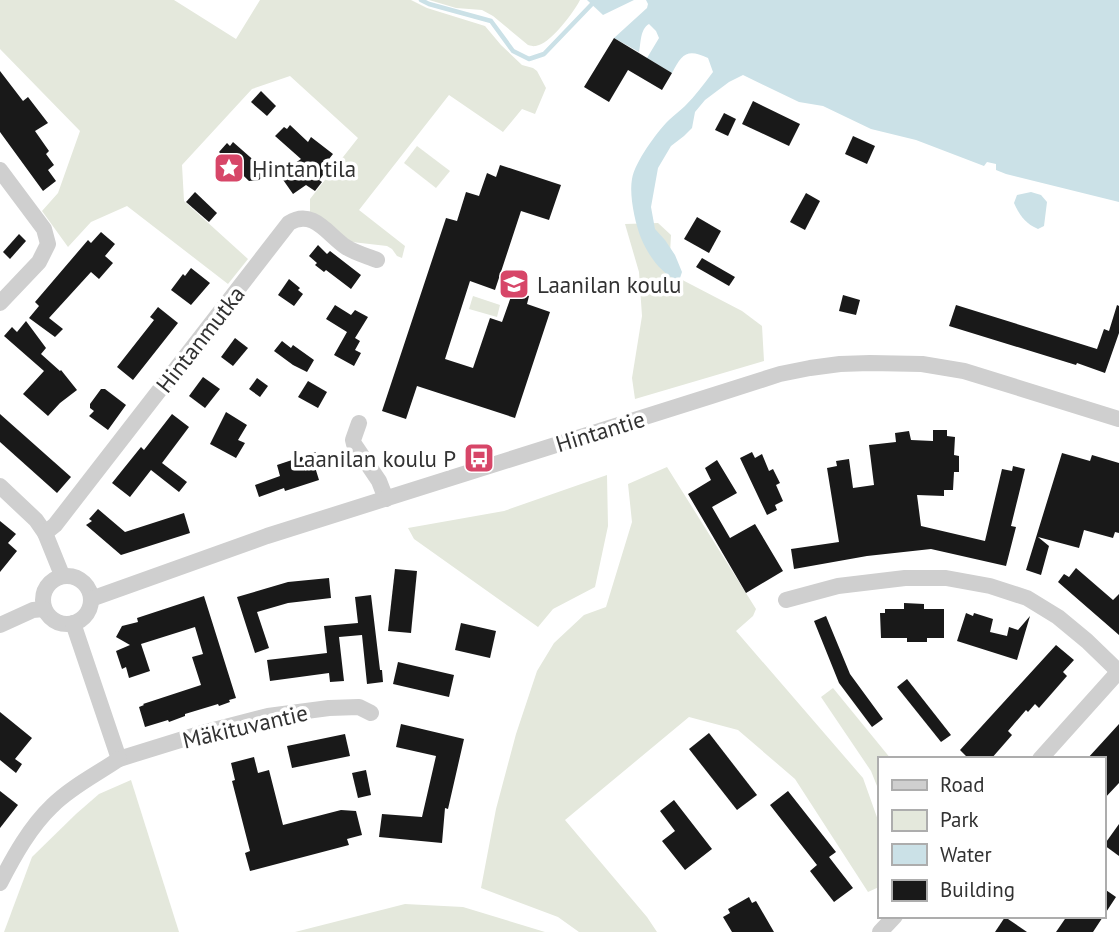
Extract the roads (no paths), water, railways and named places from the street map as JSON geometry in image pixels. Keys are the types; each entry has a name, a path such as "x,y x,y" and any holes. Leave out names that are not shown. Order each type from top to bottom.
{"street":[{"path":"0,170 44,229 48,244 38,262 0,303"},
{"name":"Hintanmutka","path":"45,533 55,525 289,223 298,219 309,219 347,247 377,260"},
{"name":"Hintantie","path":"91,598 267,536 780,374 810,368 870,363 922,364 964,370 1119,419"},
{"path":"359,423 354,444 379,481 386,499"},
{"path":"0,486 36,520 45,533 62,575"},
{"path":"62,575 81,580 89,590 91,598 86,614 73,623 55,621 48,616 44,608 45,588 62,575"},
{"path":"786,600 838,586 905,578 946,578 989,586 1027,598 1058,617 1119,671 1042,757"},
{"path":"0,625 44,608"},
{"path":"73,623 119,759"},
{"name":"Mäkituvantie","path":"0,883 16,852 50,808 63,796 119,759 268,716 359,707 372,713"},
{"path":"880,932 893,918"}],"water":[{"path":"587,0 634,0 603,15"},
{"path":"646,0 1119,0 1119,202 1006,174 996,170 996,164 987,162 984,166 916,140 871,129 823,106 799,102 743,75 705,100 695,112 692,128 671,146 658,168 651,207 655,229 675,255 682,272 679,281 661,269 644,244 633,209 632,179 637,164 652,140 713,72 708,58 695,53 682,57 672,73 647,58 659,38 649,24 642,33 639,52 614,38 647,8"},
{"path":"1031,192 1041,195 1047,202 1044,226 1038,229 1023,219 1014,203 1017,195"}],"waterway":[{"path":"421,0 491,21 513,51 529,59 544,54 592,4"}],"place":[{"name":"Hintan tila","path":"229,168"},
{"name":"Laanilan koulu","path":"514,284"},
{"name":"Laanilan koulu P","path":"479,458"}]}
